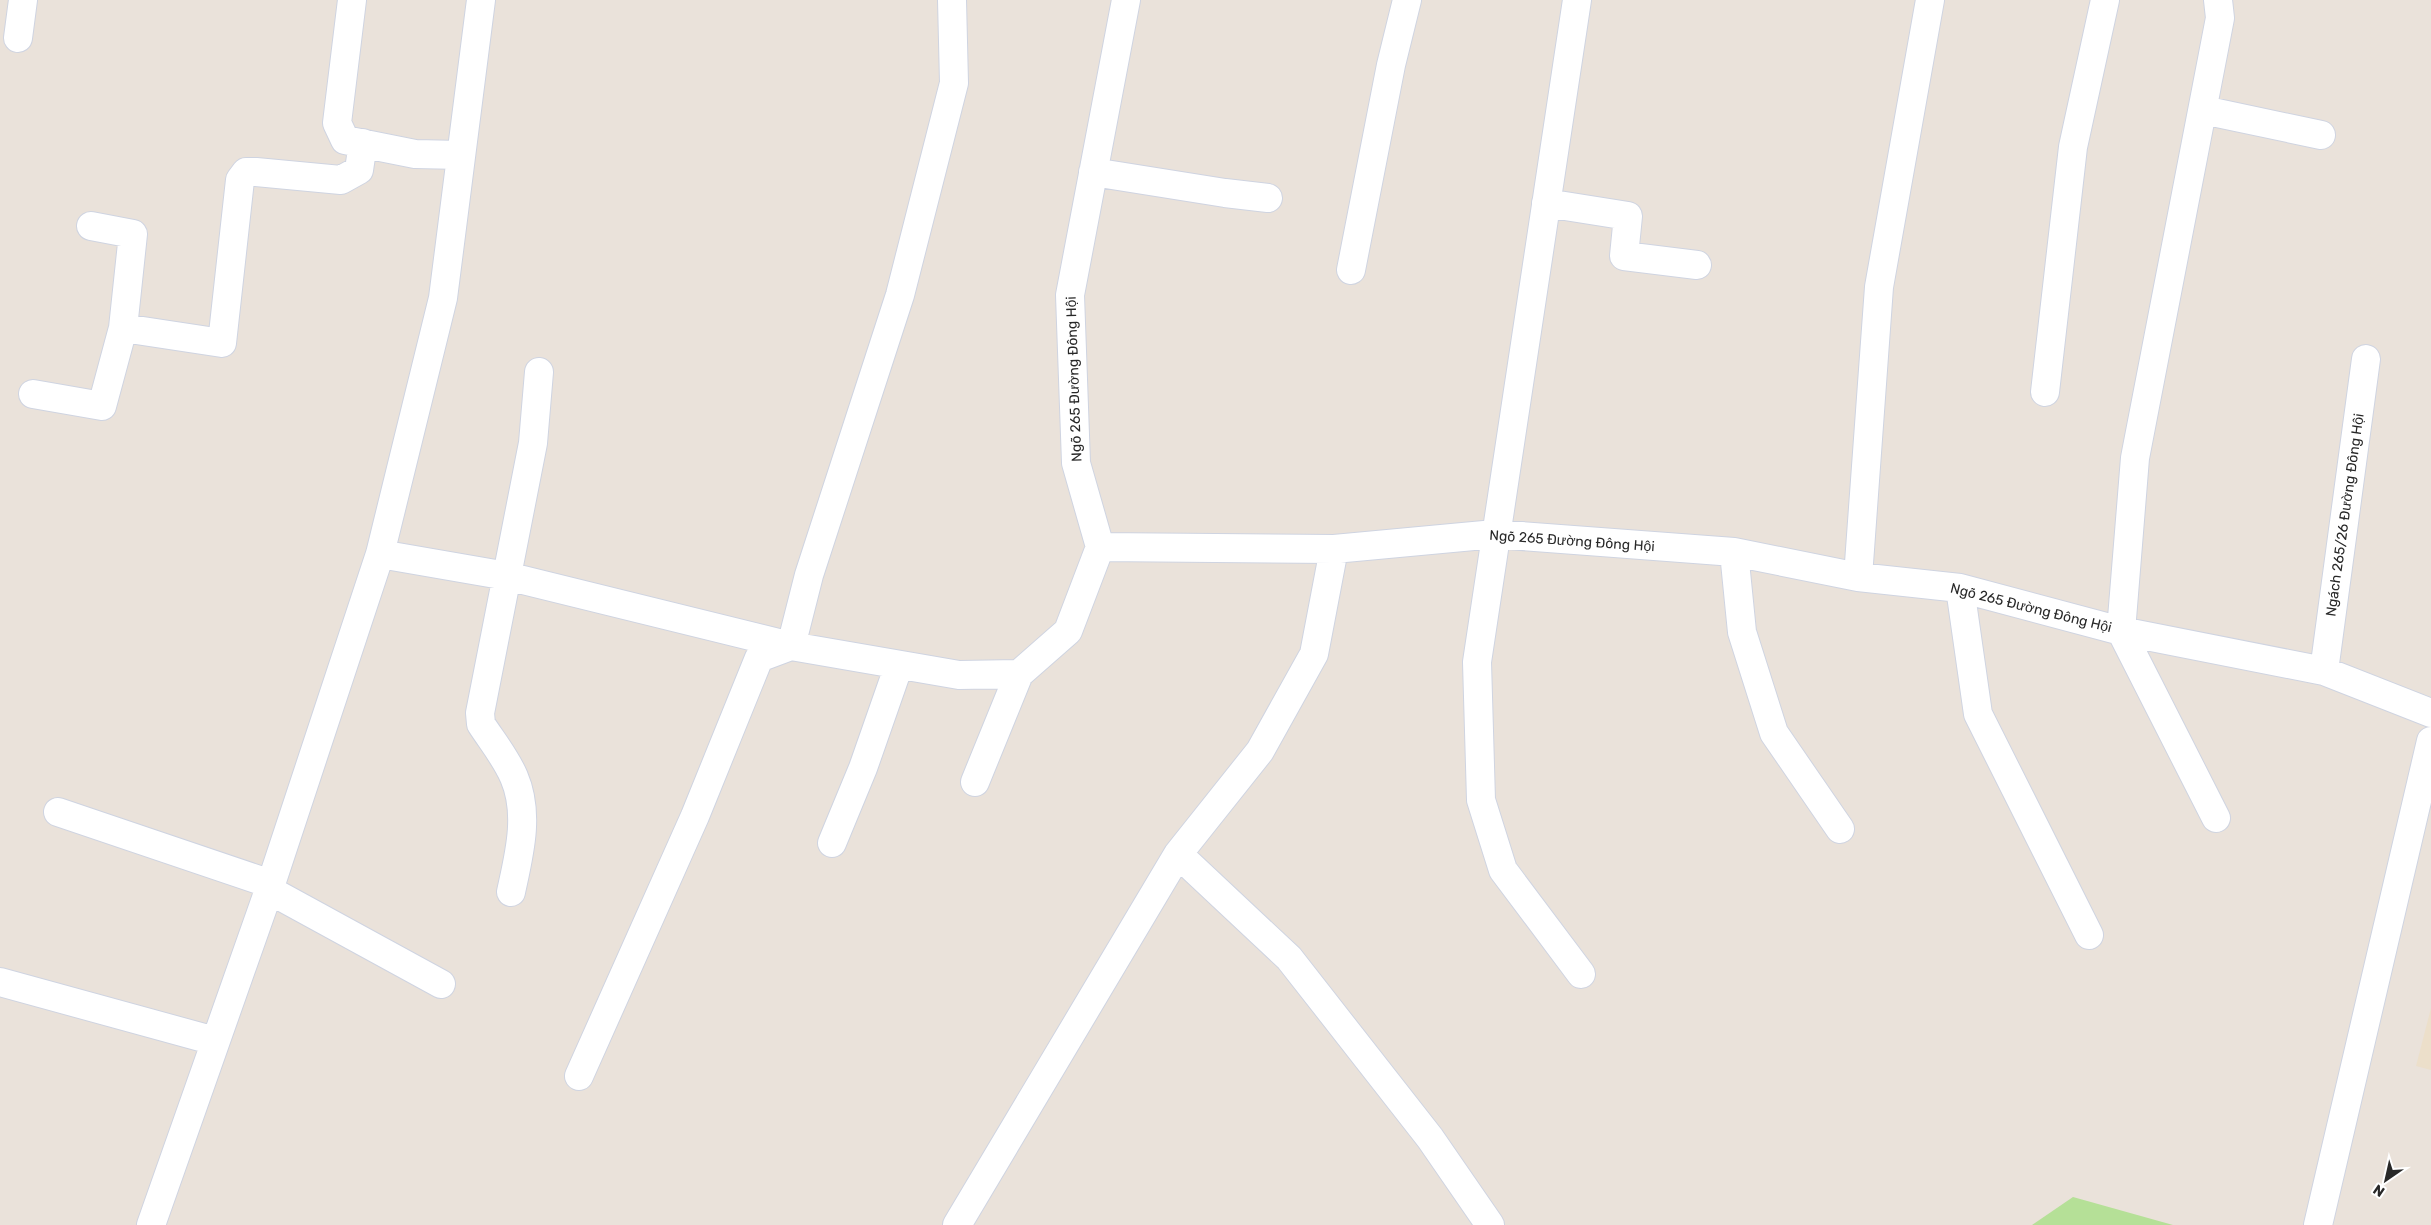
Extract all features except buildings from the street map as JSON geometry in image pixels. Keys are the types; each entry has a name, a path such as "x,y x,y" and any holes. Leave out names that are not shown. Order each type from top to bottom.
{"street":[{"path":"18,38 23,0"},
{"path":"352,0 336,123 345,140 415,154 460,155"},
{"path":"151,1225 270,887 380,554 443,298 481,0"},
{"path":"791,646 809,575 900,295 954,83 952,0"},
{"name":"Ngõ 265 Đường Đông Hội","path":"1126,0 1070,295 1076,463 1100,548 1334,549 1495,534 1734,552 1858,577 1960,588 2121,631 2324,671 2431,713"},
{"path":"1351,270 1391,65 1407,0"},
{"path":"1577,0 1477,662 1481,800 1503,870 1580,974"},
{"path":"1858,577 1879,287 1930,0"},
{"path":"2045,392 2073,147 2105,0"},
{"path":"2216,818 2121,631 2135,458 2220,18 2218,0"},
{"path":"2203,110 2321,135"},
{"path":"123,328 222,344 240,180 246,172 256,172 341,180 359,170 363,143"},
{"path":"1093,172 1268,198"},
{"path":"1546,203 1628,216 1624,256 1697,265"},
{"path":"33,394 102,406 123,328 133,234 91,226"},
{"name":"Ngách 265/26 Đường Đông Hội","path":"2324,671 2366,358"},
{"path":"511,892 521,842 521,806 514,777 480,718 533,443 539,372"},
{"path":"975,782 1019,674 1068,631 1100,548"},
{"path":"956,1225 1178,854 1260,751 1314,654 1334,549"},
{"path":"1734,552 1742,632 1774,733 1840,829"},
{"path":"380,554 507,576 791,646 959,675 1019,674"},
{"path":"1960,588 1978,714 2089,935"},
{"path":"579,1076 695,816 759,658 791,646"},
{"path":"832,843 863,768 900,665"},
{"path":"2318,1225 2431,741"},
{"path":"58,812 270,887 441,984"},
{"path":"1178,854 1289,958 1430,1138 1490,1225"},
{"path":"0,982 215,1041"}],"shaded area":[{"path":"2431,1008 2431,1070 2416,1066"}],"green space":[{"path":"2073,1197 2173,1225 2032,1225"}]}
